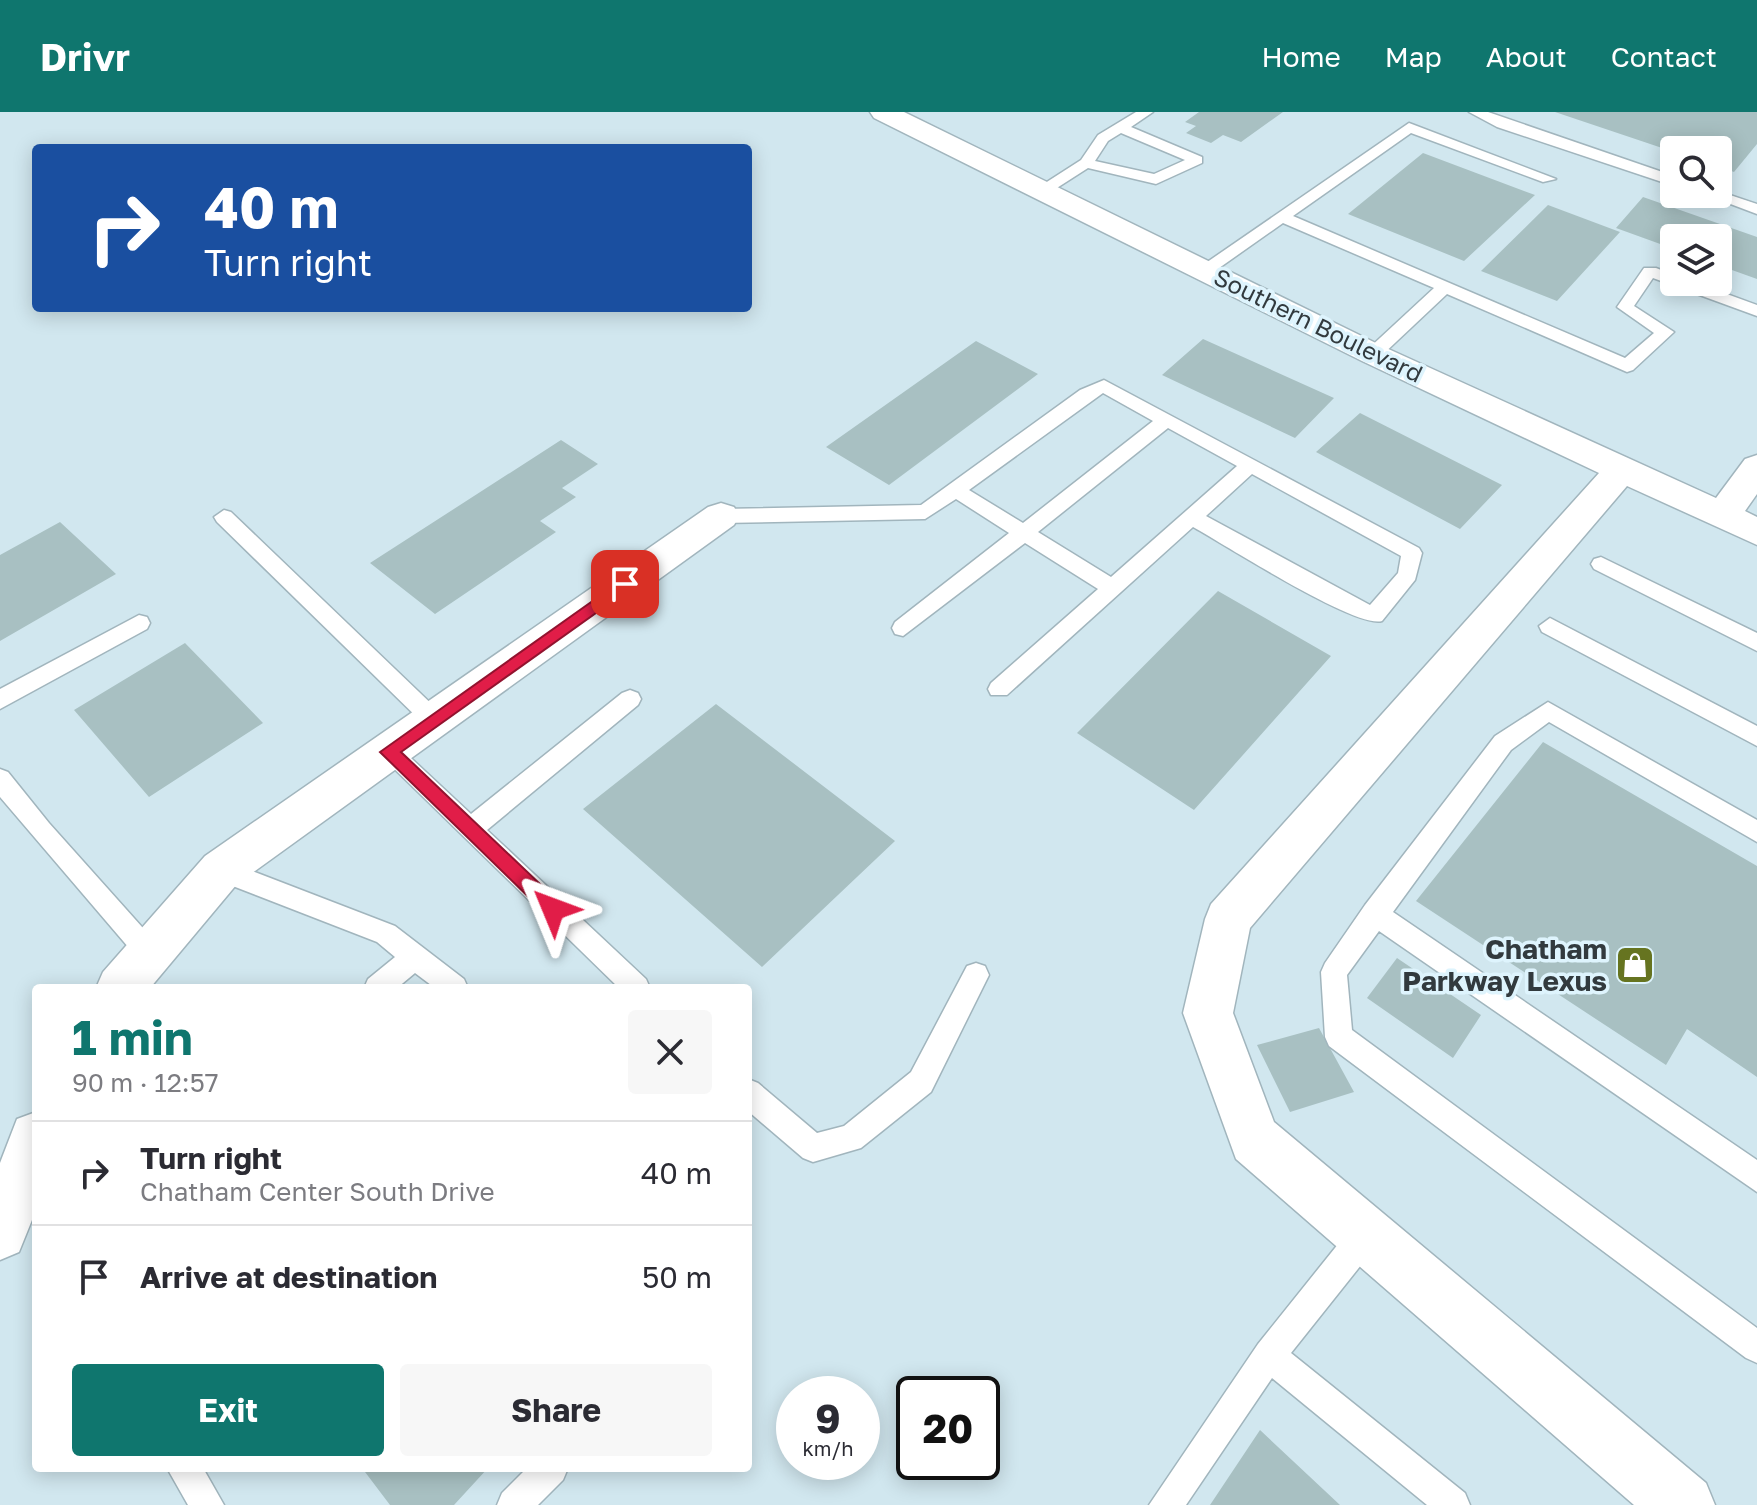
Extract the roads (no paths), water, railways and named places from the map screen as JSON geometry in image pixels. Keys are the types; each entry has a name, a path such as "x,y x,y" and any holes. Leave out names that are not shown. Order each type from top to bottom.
{"street":[{"name":"Southern Boulevard","path":"883,112 1373,354 1757,532"},
{"path":"1723,516 1757,467"},
{"path":"1622,469 1228,919 1208,1013 1255,1140 1635,1467 1684,1505"},
{"path":"124,984 221,870 721,516"},
{"path":"0,1233 32,1149"}],"lane":[{"path":"1044,190 1086,163 1103,138 1146,112"},
{"path":"1484,114 1660,176"},
{"path":"1206,270 1409,127 1548,179"},
{"path":"1086,163 1156,179 1197,160 1120,128"},
{"path":"1732,201 1757,209"},
{"path":"1283,217 1627,366 1665,332 1625,307 1650,271 1660,275"},
{"path":"1373,354 1445,287"},
{"path":"1716,296 1757,311"},
{"path":"721,516 925,512 1086,394 1104,386 1412,553 1408,575 1374,615 1338,600 1192,517"},
{"path":"903,628 1166,420"},
{"path":"999,689 1250,465"},
{"path":"955,490 1113,588"},
{"path":"224,517 434,720"},
{"path":"1601,564 1757,643"},
{"path":"0,700 139,623"},
{"path":"1550,626 1757,737"},
{"path":"470,829 630,699"},
{"path":"1757,832 1548,711 1503,743 1374,913 1334,972 1339,1037 1757,1347"},
{"path":"389,752 633,984"},
{"path":"0,779 40,830 150,954"},
{"path":"221,870 386,934 450,984"},
{"path":"1374,913 1757,1177"},
{"path":"382,984 415,957"},
{"path":"752,1096 813,1148 851,1138 921,1082 976,975"},
{"path":"1166,1505 1269,1355 1366,1234"},
{"path":"1269,1355 1453,1505"},
{"path":"186,1472 207,1505"},
{"path":"514,1505 547,1472"}],"place":[{"name":"Chatham Parkway Lexus","path":"1635,965"}]}
